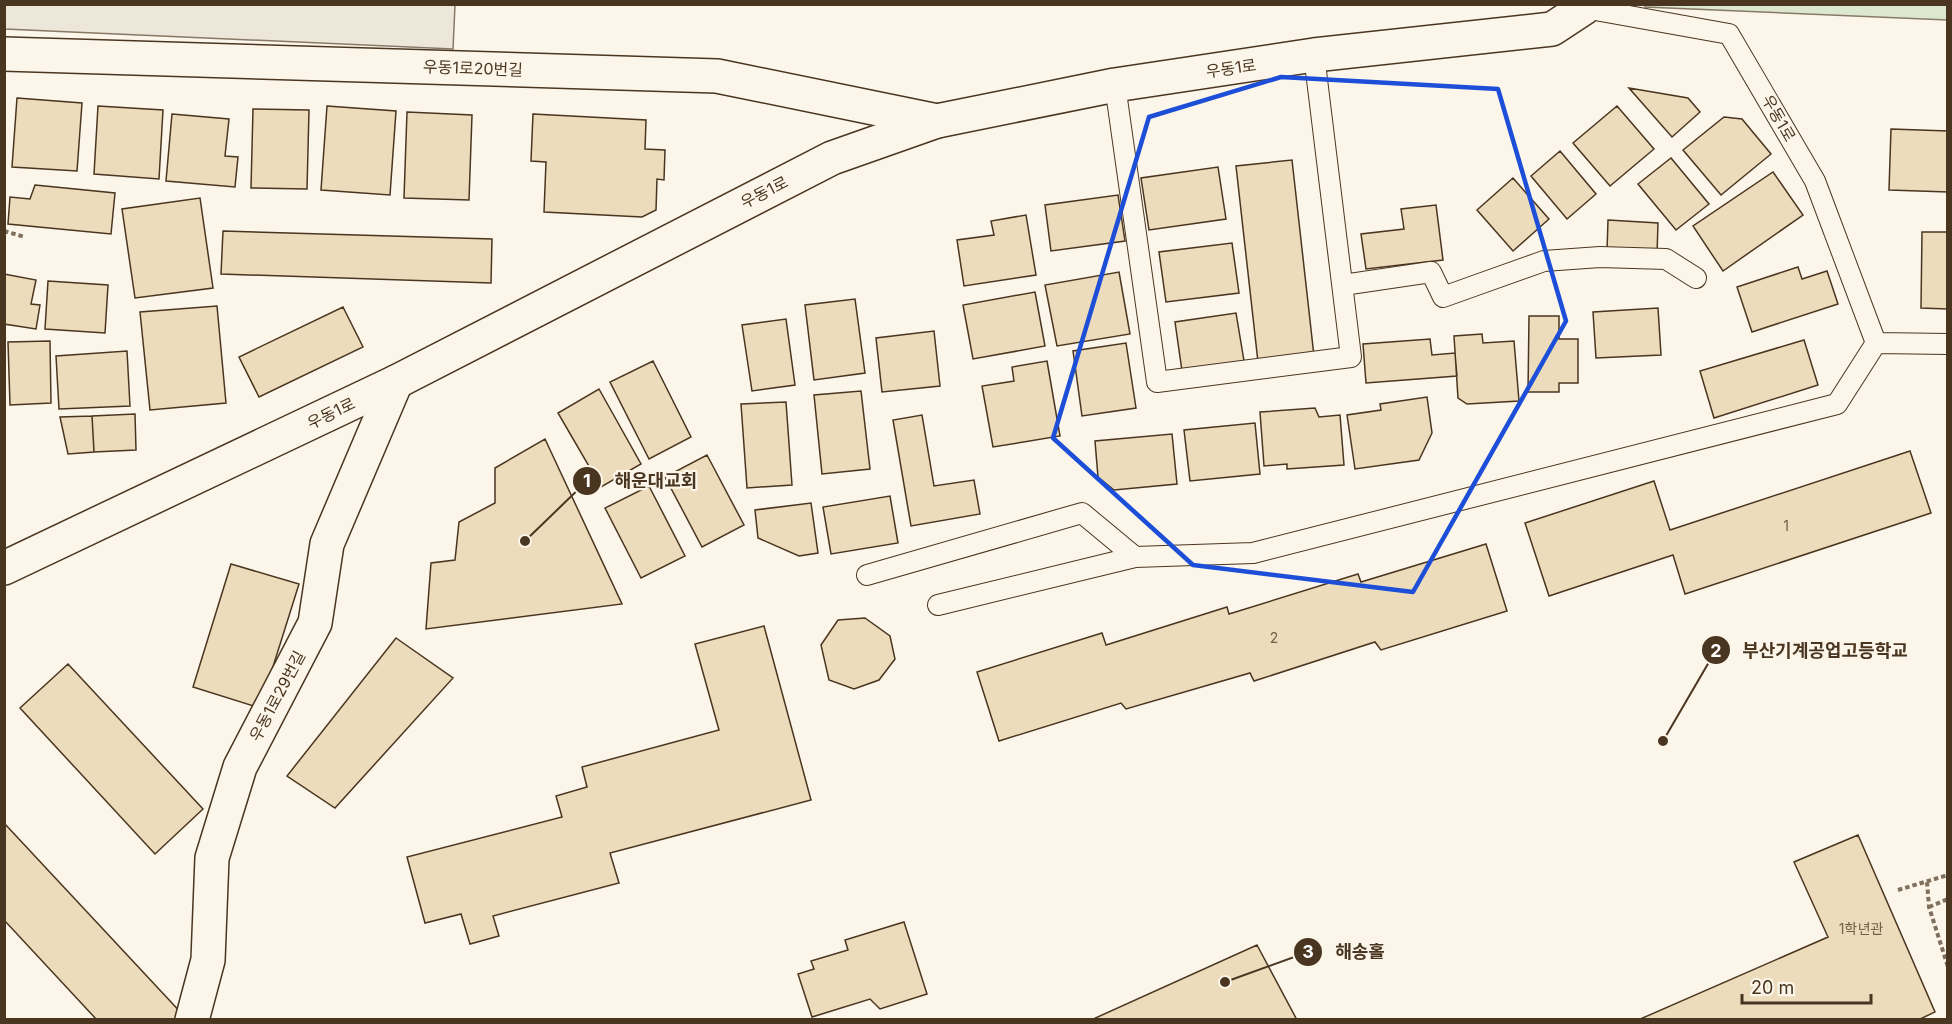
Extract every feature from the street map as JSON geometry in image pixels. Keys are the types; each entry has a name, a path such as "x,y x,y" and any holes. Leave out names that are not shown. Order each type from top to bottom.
{"street":[{"name":"우동1로","path":"4,568 396,382 831,158 937,121 1115,85 1314,56 1552,29 1584,6"},
{"name":"우동1로20번길","path":"4,54 717,76 937,121"},
{"name":"우동1로29번길","path":"192,1020 208,960 212,858 240,767 315,623 327,544 396,382"}],"lane":[{"name":"우동1로","path":"1584,6 1729,34 1815,181 1876,343"},
{"path":"1115,85 1157,382 1351,357 1314,56"},
{"path":"1343,285 1431,272 1443,297 1544,261 1600,257 1666,260 1696,278"},
{"path":"938,605 1135,557 1253,554 1837,404 1876,343 1947,344"},
{"path":"867,575 1082,513 1135,557"}],"path":[{"path":"4,231 25,237"},
{"path":"1898,890 1947,875"},
{"path":"1927,882 1929,907 1947,968"},
{"path":"1929,907 1947,899"}],"highlighted area":[{"path":"1281,77 1498,89 1566,321 1413,592 1193,565 1053,438 1149,117"}],"green space":[{"path":"1645,5 1947,5 1947,20 1645,7"}],"shaded area":[{"path":"5,4 455,4 453,49 5,29"}],"building":[{"path":"1629,88 1688,98 1700,112 1672,137"},
{"path":"17,98 82,103 77,171 12,167"},
{"path":"98,106 163,110 159,179 94,174"},
{"path":"327,106 396,111 390,195 321,190"},
{"path":"1617,106 1654,149 1610,186 1573,143"},
{"path":"253,109 309,110 307,189 251,188"},
{"path":"407,112 472,115 469,200 404,198"},
{"path":"172,114 229,119 225,156 238,157 235,187 166,181"},
{"path":"533,114 646,120 645,149 665,150 664,180 657,179 656,210 642,217 544,212 546,162 531,161"},
{"path":"1724,117 1742,119 1771,154 1721,195 1683,150"},
{"path":"1891,129 1948,131 1948,192 1889,190"},
{"path":"1560,151 1596,194 1567,219 1531,176"},
{"path":"1671,158 1709,204 1676,230 1638,184"},
{"path":"1292,160 1314,356 1258,362 1236,166"},
{"path":"1218,167 1226,219 1149,230 1141,178"},
{"path":"1773,172 1803,215 1723,271 1693,226"},
{"path":"1513,178 1549,219 1513,251 1477,210"},
{"path":"35,185 115,193 111,234 8,224 10,197 30,199"},
{"path":"1118,195 1125,241 1051,251 1045,205"},
{"path":"200,198 213,288 135,298 122,209"},
{"path":"1436,205 1443,260 1366,269 1361,234 1404,229 1401,209"},
{"path":"1026,215 1036,275 964,286 957,240 994,235 991,221"},
{"path":"1608,220 1658,223 1657,254 1607,251"},
{"path":"223,231 492,239 491,283 221,274"},
{"path":"1922,232 1948,232 1948,309 1921,308"},
{"path":"1232,243 1239,293 1166,302 1159,252"},
{"path":"1798,267 1802,279 1827,271 1838,304 1752,332 1737,287"},
{"path":"1119,272 1130,334 1057,346 1045,285"},
{"path":"4,274 36,280 31,304 40,305 36,329 4,324"},
{"path":"48,281 108,285 105,333 45,329"},
{"path":"1035,292 1045,346 973,359 963,305"},
{"path":"855,299 865,373 814,380 805,305"},
{"path":"217,306 226,403 150,410 140,312"},
{"path":"343,307 363,347 259,397 239,357"},
{"path":"1658,308 1661,355 1596,358 1593,312"},
{"path":"1236,313 1244,361 1182,371 1175,322"},
{"path":"1529,316 1559,316 1559,339 1578,339 1578,383 1559,383 1559,392 1528,392"},
{"path":"786,319 795,385 752,391 742,325"},
{"path":"934,331 940,386 882,392 876,338"},
{"path":"1482,334 1483,343 1514,341 1519,401 1467,404 1458,398 1454,336"},
{"path":"1430,339 1432,355 1455,353 1457,376 1366,383 1363,344"},
{"path":"1804,340 1818,385 1714,418 1700,371"},
{"path":"50,341 51,403 10,405 8,342"},
{"path":"1126,343 1136,408 1082,416 1073,351"},
{"path":"127,351 130,406 59,409 56,356"},
{"path":"653,361 691,437 649,459 610,382"},
{"path":"1047,361 1060,436 993,447 982,386 1014,381 1012,367"},
{"path":"599,389 641,464 601,487 558,413"},
{"path":"861,391 870,469 822,474 814,395"},
{"path":"1427,397 1432,433 1419,460 1355,469 1347,415 1381,410 1380,404"},
{"path":"786,402 792,485 747,488 741,404"},
{"path":"1315,408 1319,417 1340,415 1344,465 1287,469 1287,464 1264,466 1260,412"},
{"path":"135,414 136,450 94,452 92,416"},
{"path":"922,415 934,486 974,480 980,514 911,526 893,420"},
{"path":"92,416 94,452 68,454 60,417"},
{"path":"1255,423 1260,474 1190,481 1184,430"},
{"path":"1172,434 1177,484 1114,490 1098,477 1095,441"},
{"path":"545,439 622,604 426,629 431,563 455,560 459,522 495,503 495,468"},
{"path":"1910,451 1931,513 1685,594 1673,555 1549,596 1525,523 1654,481 1670,530"},
{"path":"707,455 744,525 702,547 665,477"},
{"path":"649,486 685,556 641,578 605,508"},
{"path":"890,496 898,543 831,554 823,507"},
{"path":"811,503 818,553 799,556 758,538 755,510"},
{"path":"1486,544 1507,611 1381,650 1375,642 1254,681 1250,673 1126,709 1121,703 999,741 977,672 1102,633 1106,645 1227,607 1229,614 1358,574 1361,582"},
{"path":"231,564 299,584 260,708 193,687"},
{"path":"865,618 890,636 895,659 879,680 854,689 829,680 821,645 838,620"},
{"path":"764,626 811,800 610,853 619,883 493,916 499,936 470,944 461,914 425,923 407,857 562,817 556,796 587,787 582,767 719,730 695,644"},
{"path":"396,638 453,678 335,808 287,776"},
{"path":"68,664 203,809 155,854 20,708"},
{"path":"4,823 185,1017 182,1020 97,1020 4,920"},
{"path":"1858,835 1935,1012 1918,1020 1638,1020 1828,937 1794,862"},
{"path":"904,922 927,994 880,1009 870,999 812,1017 798,974 814,969 811,961 848,950 845,940"},
{"path":"1257,945 1297,1020 1091,1020"}],"place":[{"name":"해운대교회","path":"525,541"},
{"name":"부산기계공업고등학교","path":"1663,741"},
{"name":"해송홀","path":"1225,982"}]}
